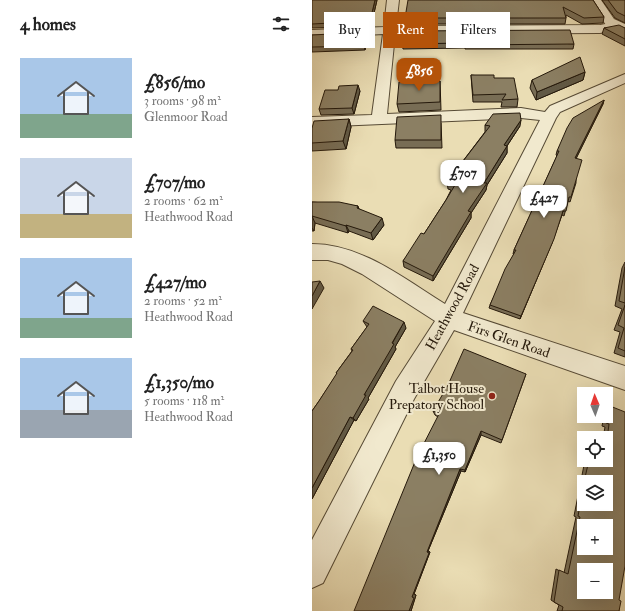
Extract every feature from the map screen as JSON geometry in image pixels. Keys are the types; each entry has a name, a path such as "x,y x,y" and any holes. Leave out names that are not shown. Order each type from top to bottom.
{"street":[{"path":"392,12 393,0"},
{"path":"595,0 606,18 621,28"},
{"path":"438,30 621,28"},
{"path":"312,34 383,30"},
{"path":"379,118 388,48"},
{"name":"Heathwood Road","path":"312,572 405,390 449,318 549,117 555,109 625,78"},
{"path":"312,122 521,113 549,117"},
{"name":"Firs Glen Road","path":"312,252 328,252 347,257 369,268 449,318 625,378"}],"building":[{"path":"312,0 375,0 372,12 324,12 324,23 312,24"},
{"path":"408,0 593,0 604,17 584,18 563,7 566,18 510,18 510,12 446,12 446,18 438,18 438,12 406,12"},
{"path":"608,0 625,0 625,16 617,12"},
{"path":"619,25 625,28 625,39 604,28"},
{"path":"510,30 570,30 574,44 510,45"},
{"path":"438,31 446,31 446,43 438,43"},
{"path":"324,34 324,47 312,47 312,35"},
{"path":"580,57 585,72 537,92 532,80"},
{"path":"471,75 494,75 494,78 514,78 518,99 502,100 506,94 473,95"},
{"path":"440,81 440,102 397,104 399,82"},
{"path":"358,85 352,108 319,109 325,90 338,90 339,86"},
{"path":"604,100 575,158 582,160 571,197 569,197 566,211 563,211 554,239 521,316 490,305 505,269 516,250 514,250 559,151 557,151 567,128 573,118"},
{"path":"520,113 521,120 504,145 507,146 484,183 487,183 468,211 471,212 433,276 403,261 421,233 424,234 446,200 455,185 447,182 490,126 485,125 493,114"},
{"path":"441,115 441,140 395,140 397,117"},
{"path":"349,119 343,141 312,143 312,128 314,121"},
{"path":"312,202 339,202 358,206 357,208 382,218 371,233 312,216"},
{"path":"625,267 625,303 619,301"},
{"path":"320,281 312,296 312,282"},
{"path":"625,305 625,351 618,348 624,328 618,325"},
{"path":"373,306 404,322 392,343 394,344 364,395 366,395 353,418 350,417 312,488 312,411 336,373 353,350 351,349 369,324 363,321"},
{"path":"464,349 526,374 502,440 481,431 465,470 460,469 427,552 429,553 412,597 414,598 409,611 354,611 417,457 439,414 433,411 448,385"},
{"path":"613,407 625,412 625,566 619,600 621,601 619,611 562,611 563,607 554,602 559,570 568,574 577,531 577,555 613,555 613,519 580,519 580,517 578,516 579,511 613,511 613,475 586,475 587,467 613,467 613,431 608,431 609,424 606,423 613,423"}],"place":[{"name":"Talbot House Prepatory School","path":"492,396"}]}
